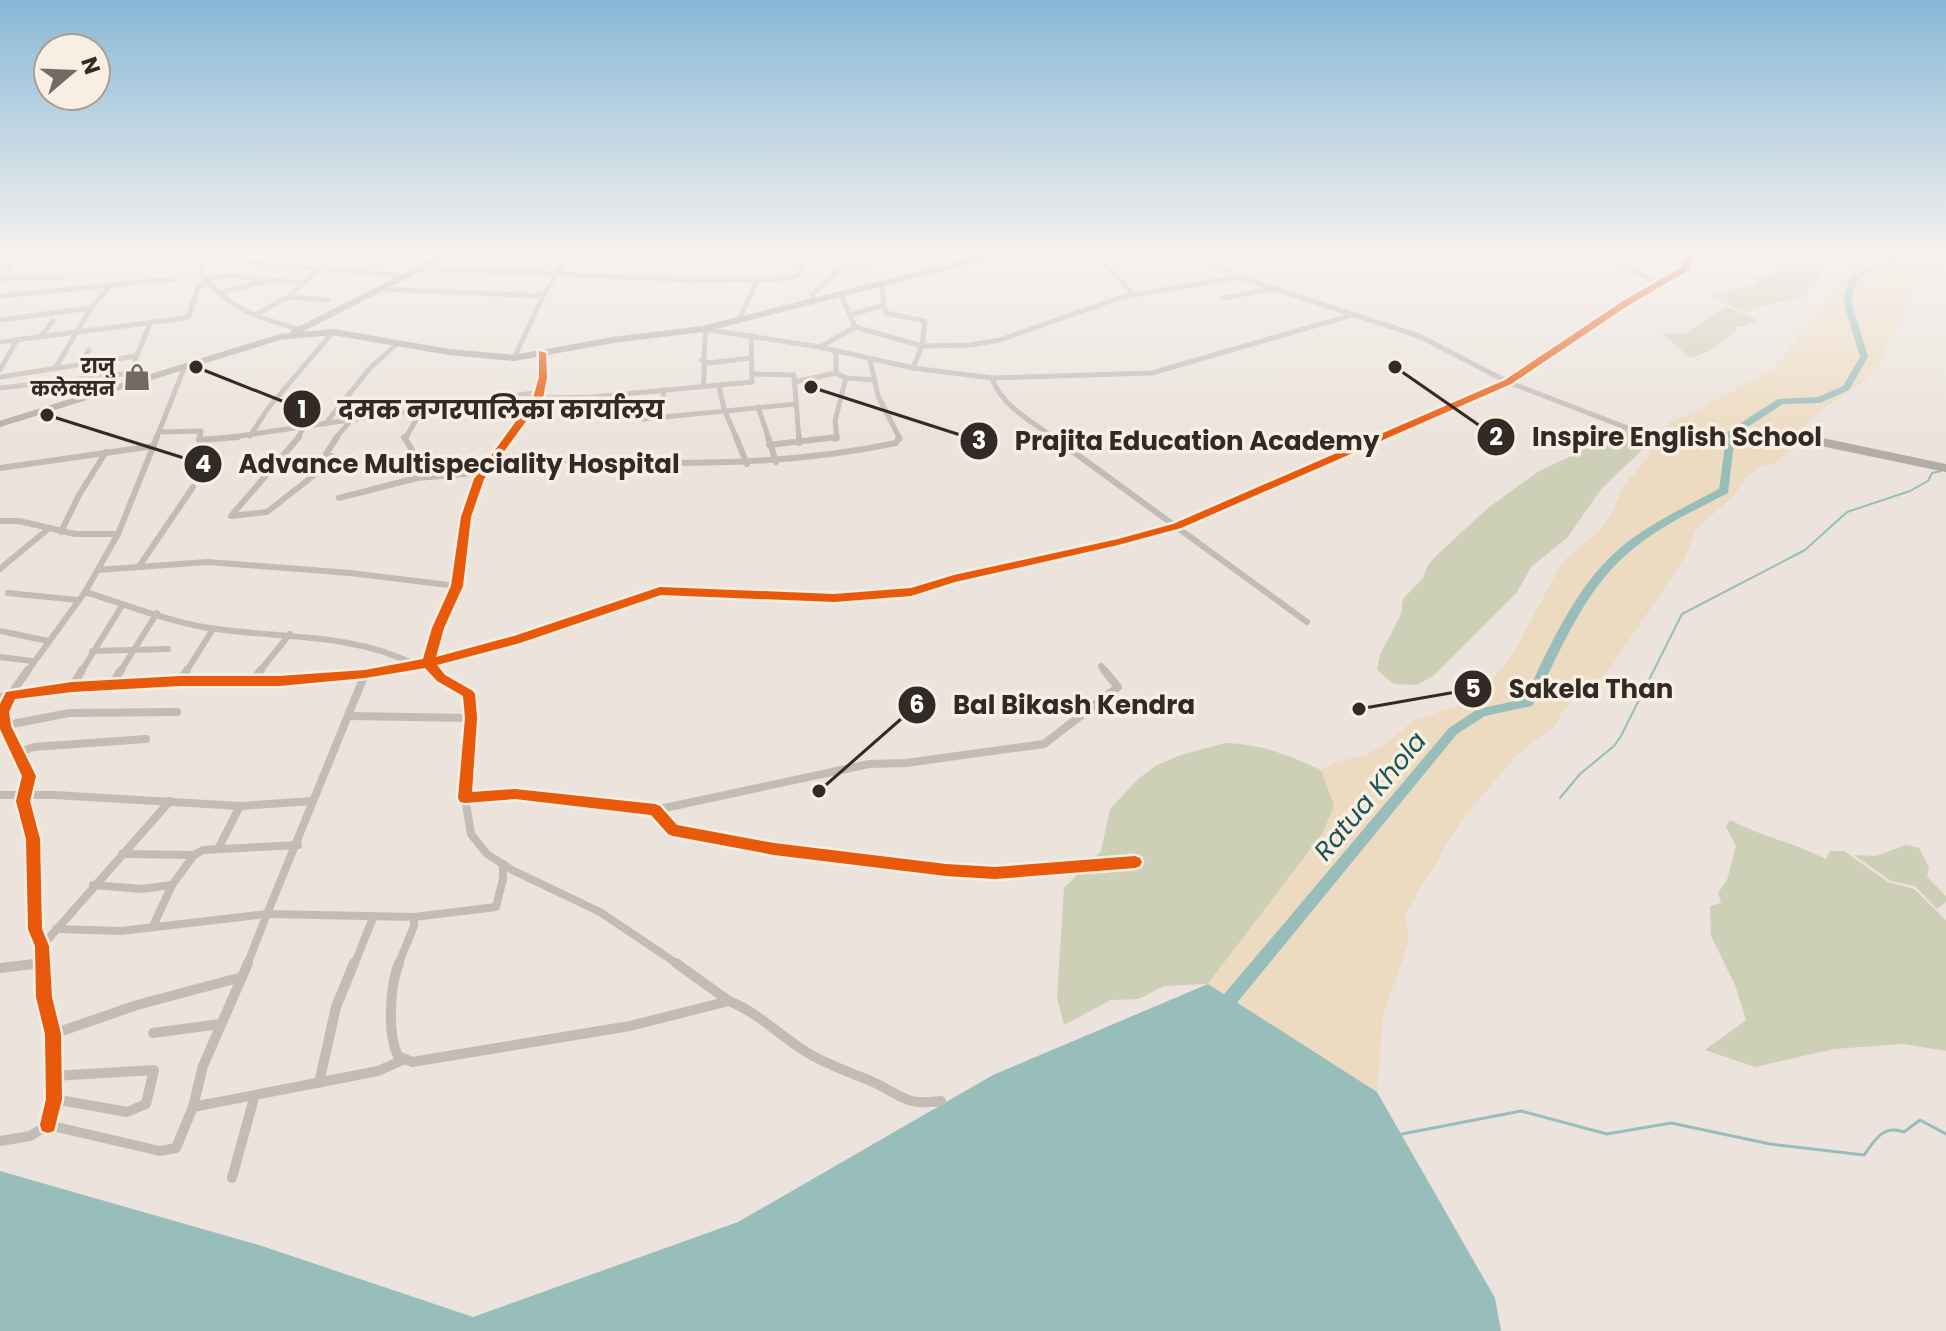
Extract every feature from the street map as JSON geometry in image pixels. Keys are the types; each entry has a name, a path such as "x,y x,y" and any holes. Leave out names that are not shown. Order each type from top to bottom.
{"street":[{"path":"0,320 37,315"},
{"path":"56,367 86,315"},
{"path":"0,342 150,324 189,315"},
{"path":"254,315 316,332 333,332 449,352 514,358 703,329 761,315"},
{"path":"286,337 328,315"},
{"path":"514,358 534,315"},
{"path":"738,321 740,315"},
{"path":"850,315 855,327"},
{"path":"896,315 925,321 922,346 913,368"},
{"path":"820,347 855,327 922,346 1000,340 1068,315"},
{"path":"703,329 820,347 913,368 992,378 1152,373 1352,315"},
{"path":"1352,315 1419,336 1508,382 1643,434"},
{"path":"5,696 112,684 254,679 279,681 365,674 428,663 516,640 660,591 834,598 911,592 1177,526 1508,382 1609,315"},
{"path":"41,336 53,321"},
{"path":"133,382 131,373 150,324"},
{"path":"703,329 706,340 702,360 706,366 703,386"},
{"path":"0,424 185,366 286,337 316,332"},
{"path":"250,436 269,407 333,332"},
{"path":"161,432 192,429 201,431 199,440 212,441 539,395 592,397 752,382 751,335"},
{"path":"0,370 17,340"},
{"path":"325,424 370,368 398,343"},
{"path":"80,363 89,350"},
{"path":"833,350 836,352 836,373"},
{"path":"428,663 438,628 457,586 466,517 479,479 539,395 542,353"},
{"path":"0,377 136,356"},
{"path":"702,360 709,363 750,358"},
{"path":"496,457 667,466 747,464 838,456 900,440 878,396 870,360"},
{"path":"48,1125 54,1099 53,1034 44,997 42,946 35,929 33,839 24,794 29,776 2,726 5,696 85,592 118,534 185,366"},
{"path":"0,388 131,373"},
{"path":"794,382 836,373 846,378 875,380"},
{"path":"752,374 792,374 799,443"},
{"path":"838,456 835,421 846,378"},
{"path":"992,378 994,385 1016,410 1307,622"},
{"path":"719,386 724,409 747,464"},
{"path":"663,390 664,404 643,405 643,419 796,404"},
{"path":"758,407 776,462"},
{"path":"417,478 412,450 404,438 422,411"},
{"path":"304,427 296,442 231,516 267,512 303,487 336,458 326,454 327,449 350,421"},
{"path":"769,445 837,439"},
{"path":"1817,441 1946,468"},
{"path":"1,468 154,446"},
{"path":"61,532 79,495 106,452"},
{"path":"339,498 417,478 486,472"},
{"path":"140,565 193,487"},
{"path":"0,521 20,519 47,530 80,536 118,534"},
{"path":"0,569 47,530"},
{"path":"98,570 207,562 350,573 457,586"},
{"path":"85,592 213,629 290,634 386,650 417,665"},
{"path":"8,593 78,600"},
{"path":"72,687 123,604"},
{"path":"112,684 157,613"},
{"path":"180,681 213,629"},
{"path":"0,631 48,641"},
{"path":"254,679 290,634"},
{"path":"92,651 168,649"},
{"path":"0,657 32,661"},
{"path":"428,663 441,678 469,694 471,718 466,816 478,846 503,864 580,901 647,942 806,1052 917,1104 941,1101"},
{"path":"465,798 515,794 655,810 869,764 906,763 971,752 1025,749 1044,744 1118,687 1101,666"},
{"path":"0,1141 30,1136 48,1125 160,1151 176,1148 193,1107 203,1066 298,845 365,674"},
{"path":"2,726 69,713 177,712"},
{"path":"348,716 471,718"},
{"path":"16,753 34,747 146,739"},
{"path":"2,797 24,794 240,806 313,801"},
{"path":"42,946 170,801"},
{"path":"218,849 240,806"},
{"path":"655,810 673,830 774,849 946,870 995,873 1135,862"},
{"path":"153,926 172,885 194,855 203,850 298,845"},
{"path":"122,854 194,855"},
{"path":"56,929 121,931 267,914 373,918 480,911 496,907 503,879 503,864"},
{"path":"93,885 142,889 172,885"},
{"path":"414,917 392,980 393,1046 398,1056 412,1062 572,1036 729,1001"},
{"path":"319,1083 336,1007 373,918"},
{"path":"0,968 42,963"},
{"path":"53,1034 137,1005 242,977"},
{"path":"153,1033 220,1024"},
{"path":"193,1107 254,1098 378,1071 405,1059"},
{"path":"54,1076 154,1070 146,1104 136,1110 127,1112 54,1099"},
{"path":"232,1178 254,1098"}],"green space":[{"path":"1712,315 1746,315 1757,320 1743,327 1735,327 1736,331 1708,352 1690,358 1663,334 1685,333"},
{"path":"1618,427 1636,434 1644,448 1602,488 1567,538 1531,567 1517,592 1433,676 1417,685 1394,684 1377,670 1380,655 1401,614 1403,599 1423,578 1428,565 1437,555 1488,508 1539,471 1574,455"},
{"path":"1225,743 1274,751 1321,770 1335,806 1323,833 1208,984 1164,986 1139,999 1111,1000 1064,1025 1057,997 1064,888 1101,851 1110,809 1138,779 1157,765 1181,755"},
{"path":"1730,820 1826,859 1830,851 1844,851 1888,882 1914,889 1946,920 1946,1051 1903,1044 1834,1049 1755,1067 1705,1050 1746,1020 1735,985 1711,936 1710,906 1721,903 1718,893 1727,880 1736,846 1726,827"},
{"path":"1906,845 1919,848 1929,868 1927,877 1946,896 1946,902 1937,909 1915,886 1891,881 1854,855 1876,856"}],"sand":[{"path":"1814,315 1902,315 1883,345 1884,357 1877,367 1861,384 1816,413 1798,432 1788,452 1775,463 1760,466 1745,478 1734,496 1697,528 1685,557 1607,673 1576,697 1560,715 1556,725 1517,755 1461,821 1405,914 1409,943 1383,1014 1377,1092 1208,984 1323,833 1334,805 1321,770 1335,762 1366,755 1413,721 1456,706 1485,688 1513,654 1562,562 1598,532 1612,512 1623,487 1651,453 1653,442 1666,431 1669,422 1693,413 1774,368"}],"water":[{"path":"1208,984 1377,1092 1495,1298 1501,1331 0,1331 0,1171 259,1245 473,1317 738,1222 993,1075"}],"waterway":[{"name":"Ratua Khola","path":"1221,1010 1453,731 1482,712 1528,703 1575,613 1610,564 1649,532 1724,491 1730,434 1781,401 1820,400 1846,388 1864,357 1851,315"},
{"path":"1560,798 1580,774 1614,746 1621,736 1682,614 1805,550 1847,512 1910,491 1928,481 1932,473 1941,471"},
{"path":"1402,1134 1521,1111 1607,1134 1671,1123 1770,1144 1864,1155 1885,1132 1904,1132 1920,1120 1946,1134"}],"cycle path":[{"path":"48,1125 54,1099 53,1034 44,997 42,946 35,929 33,839 23,801 29,776 5,726 3,712 10,695 72,687 180,681 279,681 365,674 428,663 516,640 660,591 834,598 911,592 1177,526 1508,382 1608,315"},
{"path":"542,353 543,377 538,398 479,479 466,517 457,586 438,628 428,663 441,678 469,694 471,718 465,798 515,794 655,810 673,830 774,849 946,870 995,873 1135,862"}],"place":[{"name":"दमक नगरपालिका कार्यालय","path":"196,367"},
{"name":"Inspire English School","path":"1395,367"},
{"name":"राजु कलेक्सन","path":"137,377"},
{"name":"Prajita Education Academy","path":"811,387"},
{"name":"Advance Multispeciality Hospital","path":"47,415"},
{"name":"Sakela Than","path":"1359,709"},
{"name":"Bal Bikash Kendra","path":"819,791"}]}
